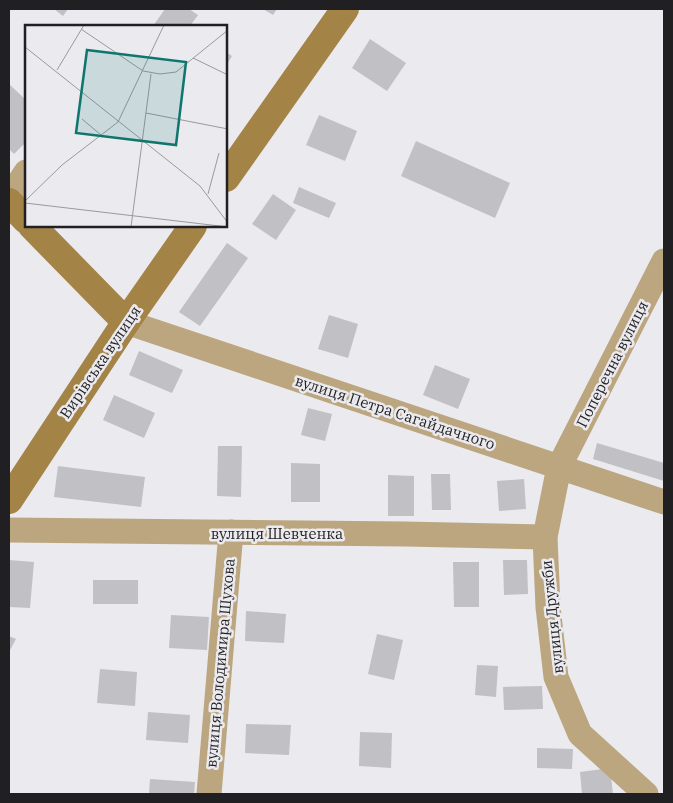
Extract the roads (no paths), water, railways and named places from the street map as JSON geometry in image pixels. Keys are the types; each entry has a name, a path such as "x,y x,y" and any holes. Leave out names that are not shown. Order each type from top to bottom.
{"main road":[{"path":"228,175 345,9"},
{"path":"9,200 25,219"},
{"path":"34,228 126,322"},
{"name":"Вирівська вулиця","path":"9,500 126,322 192,228"}],"street":[{"path":"9,200 25,174"},
{"name":"Поперечна вулиця","path":"559,467 664,261"},
{"name":"вулиця Петра Сагайдачного","path":"126,322 664,502"},
{"name":"вулиця Дружби","path":"559,467 544,537 548,607 556,676 580,734 646,794"},
{"name":"вулиця Шевченка","path":"9,530 544,537"},
{"name":"вулиця Володимира Шухова","path":"209,794 230,532"}]}
